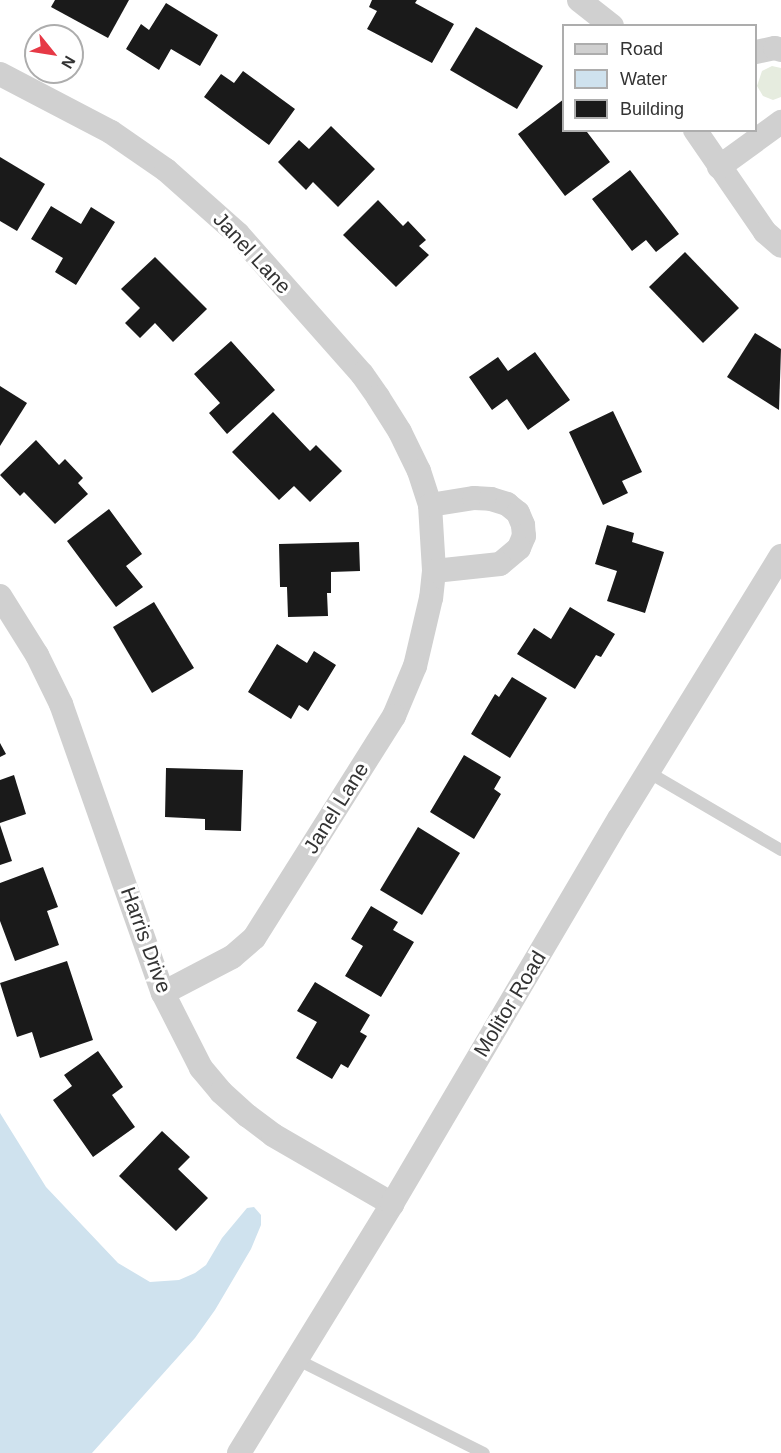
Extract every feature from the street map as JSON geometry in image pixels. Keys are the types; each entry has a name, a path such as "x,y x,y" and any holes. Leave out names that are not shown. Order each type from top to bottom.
{"street":[{"path":"579,0 609,24"},
{"path":"757,51 761,49 781,50"},
{"name":"Janel Lane","path":"0,75 111,132 166,170 238,234 373,389 400,432 419,471 430,505 434,571 422,644 403,696 276,906 254,938 232,957 163,993"},
{"path":"719,167 781,122"},
{"path":"695,132 765,232 781,246"},
{"path":"430,505 474,498 491,499 507,504 518,513 524,525 519,548 500,564 434,571"},
{"name":"Molitor Road","path":"239,1453 392,1204 648,772 781,556"},
{"name":"Harris Drive","path":"0,596 37,655 61,704 163,993 191,1050 221,1092 273,1135 392,1204"}],"lane":[{"path":"648,772 781,850"},
{"path":"296,1359 484,1453"}],"shaded area":[{"path":"772,66 781,68 781,97 773,100 763,96 757,86 762,71"}],"water":[{"path":"0,1113 46,1187 118,1263 150,1282 179,1280 195,1273 206,1265 222,1238 247,1208 254,1207 261,1215 261,1225 251,1249 215,1310 195,1338 92,1453 0,1453"}],"building":[{"path":"55,0 129,0 108,38 51,7"},
{"path":"372,0 417,0 415,3 454,24 432,63 367,29 377,11 369,7"},
{"path":"166,3 218,35 200,66 171,49 159,70 126,49 141,24 149,30"},
{"path":"476,27 543,66 517,109 450,70"},
{"path":"243,71 295,109 269,145 204,97 221,74 234,83"},
{"path":"562,101 562,132 587,132 610,162 565,196 518,134"},
{"path":"331,126 375,169 338,207 313,182 306,190 278,162 299,140 309,149"},
{"path":"0,157 45,184 17,231 0,221"},
{"path":"630,170 679,234 656,252 646,240 632,251 592,199"},
{"path":"378,200 403,226 408,221 426,240 419,246 429,255 396,287 343,235"},
{"path":"51,206 81,224 91,207 115,222 76,285 55,272 63,258 31,239"},
{"path":"685,252 739,308 703,343 649,287"},
{"path":"155,257 207,309 173,342 155,323 140,338 125,323 140,308 121,289"},
{"path":"755,333 781,349 779,410 727,377"},
{"path":"231,341 275,390 227,434 209,413 220,403 194,374"},
{"path":"535,352 570,400 528,430 507,399 492,410 469,377 498,357 508,371"},
{"path":"0,386 27,403 0,446"},
{"path":"613,411 642,472 622,481 628,493 603,505 569,432"},
{"path":"273,412 310,451 316,445 342,471 310,502 294,486 279,500 232,452"},
{"path":"36,440 59,465 65,459 83,478 78,483 88,494 55,524 24,492 20,496 0,475"},
{"path":"109,509 142,554 126,566 143,587 116,607 67,541"},
{"path":"607,525 634,533 632,542 664,552 645,613 607,601 617,571 595,564"},
{"path":"359,542 360,571 331,572 331,593 327,593 328,616 288,617 287,587 280,587 279,544"},
{"path":"154,602 194,668 152,693 113,627"},
{"path":"570,607 615,634 601,657 596,655 575,689 517,654 534,628 551,639"},
{"path":"277,644 307,663 314,651 336,665 308,711 299,705 291,719 248,692"},
{"path":"512,677 547,698 510,758 471,734 495,694 499,697"},
{"path":"0,743 6,754 0,757"},
{"path":"464,755 501,777 494,789 501,794 474,839 430,812"},
{"path":"166,768 243,770 241,831 205,830 205,819 165,817"},
{"path":"14,775 26,814 0,823 0,780"},
{"path":"0,825 12,861 0,865"},
{"path":"418,827 460,853 422,915 380,890"},
{"path":"43,867 58,907 47,911 59,945 15,961 0,921 0,883"},
{"path":"371,906 398,922 393,930 414,942 381,997 345,976 363,946 351,939"},
{"path":"67,961 93,1040 40,1058 32,1032 17,1037 0,983"},
{"path":"315,982 370,1015 360,1032 367,1036 348,1068 341,1064 332,1079 296,1058 317,1022 297,1011"},
{"path":"98,1051 123,1087 112,1095 135,1127 93,1157 53,1100 72,1086 64,1075"},
{"path":"162,1131 190,1157 178,1169 208,1198 176,1231 119,1176"}]}
